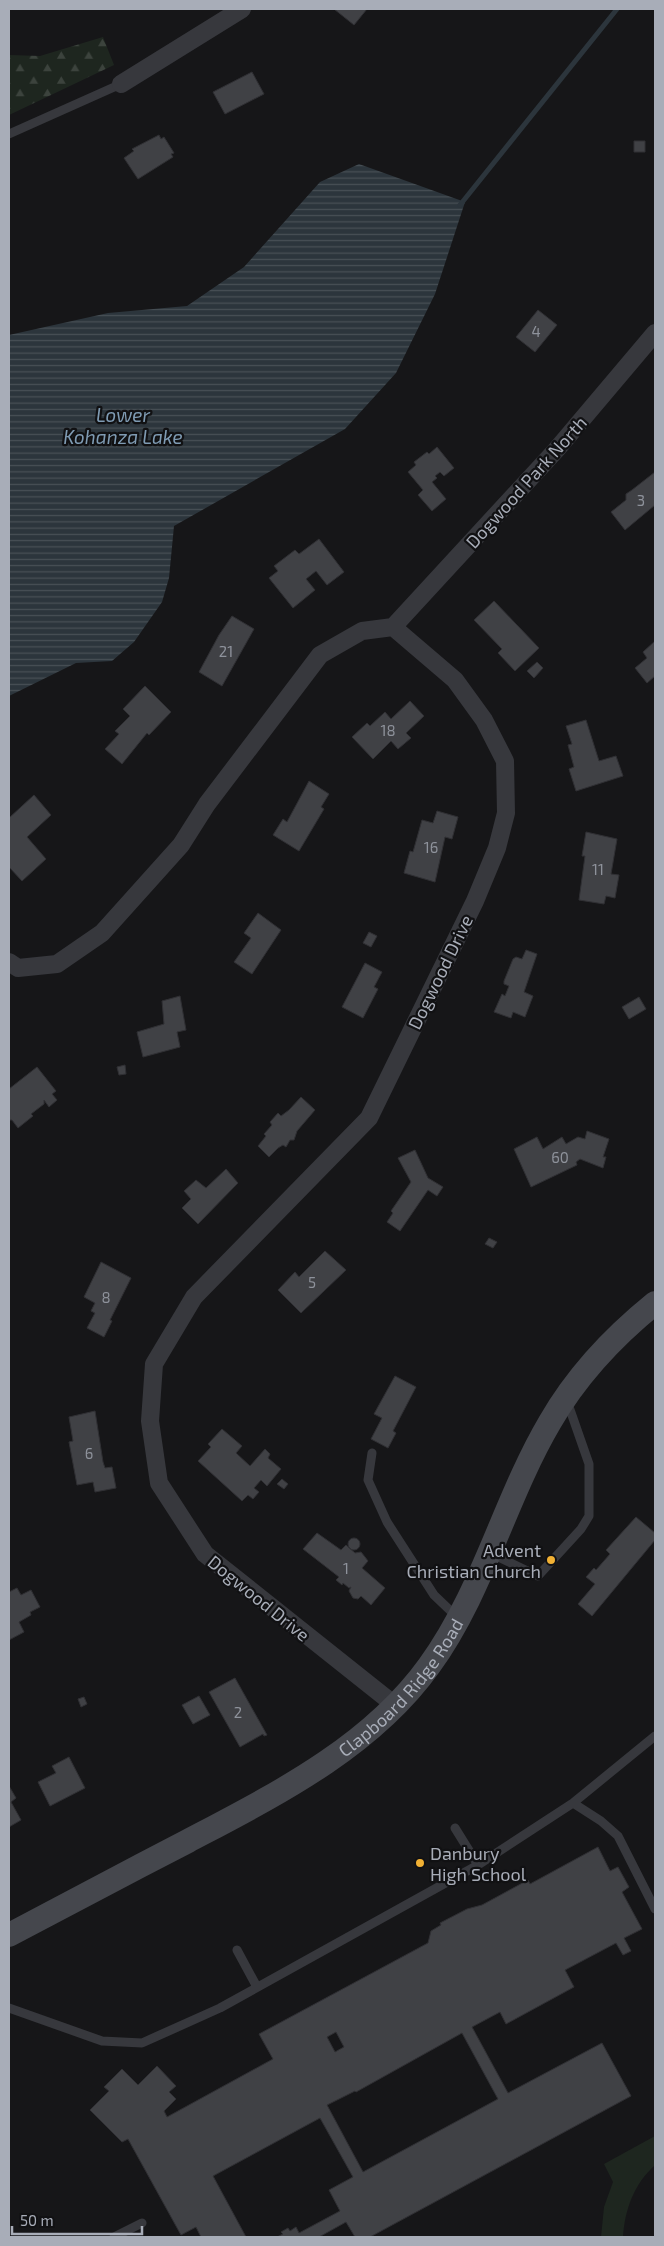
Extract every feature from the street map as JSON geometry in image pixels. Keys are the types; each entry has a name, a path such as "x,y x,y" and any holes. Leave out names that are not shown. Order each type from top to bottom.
{"main road":[{"name":"Clapboard Ridge Road","path":"9,1935 270,1797 356,1741 396,1706 429,1666 460,1619 541,1439 566,1398 590,1364 624,1328 655,1303"}],"street":[{"path":"121,84 242,9"},
{"name":"Dogwood Park North","path":"393,627 556,449 655,333"},
{"path":"9,962 18,968 57,964 102,933 180,845 207,804 320,655 362,631 393,627"},
{"name":"Dogwood Drive","path":"393,627 455,680 484,720 505,761 506,813 497,848 475,900 369,1118 194,1297 154,1364 150,1421 159,1483 205,1554 396,1706"}],"lane":[{"path":"9,134 121,84"},
{"path":"489,1552 538,1576 581,1530 589,1516 589,1464 566,1398"},
{"path":"372,1453 368,1480 387,1522 434,1595 460,1619"},
{"path":"9,2008 102,2041 142,2043 220,2008 478,1864 573,1803 655,1736"},
{"path":"573,1803 618,1836 655,1910"},
{"path":"455,1828 478,1864"},
{"path":"237,1950 257,1988"},
{"path":"114,2237 142,2223"}],"green space":[{"path":"103,37 114,65 9,115 9,55 40,56"},
{"path":"655,2136 655,2165 641,2180 628,2207 623,2237 601,2237 604,2207 613,2182 604,2164"}],"water":[{"name":"Lower Kohanza Lake","path":"359,164 465,202 435,294 396,373 345,429 174,526 169,578 162,602 134,642 112,661 76,663 9,696 9,335 108,313 187,306 244,267 320,182"}],"building":[{"path":"334,9 367,9 354,25"},
{"path":"252,72 264,94 225,114 213,92"},
{"path":"159,135 161,139 164,137 174,153 171,154 173,157 138,179 124,158 134,151 132,149"},
{"path":"634,141 645,141 645,152 634,152"},
{"path":"538,310 557,325 535,352 516,337"},
{"path":"437,447 454,468 444,476 440,472 435,476 437,478 432,482 446,499 432,511 418,495 423,490 408,472 416,465 414,462"},
{"path":"655,472 655,505 625,530 611,512 626,500 626,494"},
{"path":"319,539 344,572 327,585 316,571 306,579 315,590 293,608 269,578 278,571 274,566 295,550 299,554"},
{"path":"494,601 539,648 515,671 498,653 502,649 474,620"},
{"path":"232,616 254,629 222,686 199,672 219,635"},
{"path":"655,641 655,676 647,683 635,668 647,658 643,652"},
{"path":"537,662 543,668 534,678 527,671"},
{"path":"145,686 171,712 149,735 147,733 122,764 105,749 119,734 115,731 130,716 123,709"},
{"path":"410,701 424,716 406,733 411,738 398,749 391,741 373,759 352,737 367,723 370,726 385,712 391,719"},
{"path":"586,720 599,761 616,756 623,776 576,791 569,769 574,767 568,745 572,744 566,726"},
{"path":"309,781 329,794 321,807 324,809 299,851 273,835 283,819 287,822"},
{"path":"34,795 51,815 27,837 46,859 22,881 9,867 9,818"},
{"path":"437,811 458,817 452,839 445,837 435,882 404,873 410,851 413,852 422,820 433,823"},
{"path":"586,832 617,839 611,874 619,875 615,898 606,896 604,904 579,900 585,856 582,856"},
{"path":"258,913 281,930 252,974 234,962 251,938 244,933"},
{"path":"369,932 377,936 371,947 363,943"},
{"path":"526,950 537,954 524,992 533,996 525,1017 513,1012 511,1018 494,1012 502,994 505,996 509,986 504,984 504,981 513,959 516,957 522,959"},
{"path":"365,963 382,972 374,987 378,989 363,1018 342,1007"},
{"path":"180,996 186,1030 177,1032 180,1047 143,1057 137,1032 164,1024 162,1001"},
{"path":"639,997 646,1009 629,1019 622,1007"},
{"path":"125,1065 126,1074 119,1075 117,1067"},
{"path":"37,1067 56,1091 52,1094 57,1100 49,1107 44,1100 44,1104 31,1114 33,1116 18,1128 12,1120 9,1120 9,1089"},
{"path":"301,1097 315,1110 297,1131 294,1140 290,1140 286,1147 283,1145 278,1148 269,1157 258,1146 266,1136 264,1134 272,1125 270,1122 278,1113 281,1116 289,1110"},
{"path":"587,1131 609,1139 603,1157 606,1157 603,1168 580,1159 576,1162 577,1165 531,1187 514,1149 537,1137 543,1149 562,1137 566,1144 578,1137 585,1139"},
{"path":"415,1150 428,1178 443,1187 437,1196 428,1190 400,1231 387,1222 393,1213 391,1211 411,1182 398,1158"},
{"path":"226,1169 238,1183 198,1224 182,1208 191,1199 184,1191 196,1180 206,1188"},
{"path":"489,1238 497,1242 493,1248 485,1244"},
{"path":"325,1251 346,1270 301,1313 278,1290 295,1272 299,1277"},
{"path":"101,1262 131,1278 110,1320 112,1321 104,1337 87,1328 95,1313 91,1311 95,1303 84,1297"},
{"path":"395,1376 416,1387 393,1431 396,1433 388,1448 371,1439 382,1418 374,1414"},
{"path":"95,1411 103,1462 105,1468 112,1467 116,1488 95,1492 93,1482 77,1485 69,1442 73,1441 69,1417"},
{"path":"222,1429 242,1446 236,1453 250,1466 265,1449 270,1454 268,1458 281,1469 267,1486 261,1480 254,1488 259,1492 253,1499 248,1495 242,1501 198,1461 211,1447 208,1444"},
{"path":"282,1479 288,1484 284,1489 277,1484"},
{"path":"636,1517 655,1533 655,1540 592,1616 578,1604 595,1584 586,1577 594,1568 596,1570 610,1554 606,1550"},
{"path":"317,1533 341,1550 346,1545 355,1553 361,1552 368,1561 362,1568 385,1588 371,1605 361,1596 358,1599 353,1598 349,1591 351,1587 349,1588 343,1583 342,1585 336,1580 339,1577 303,1549"},
{"path":"352,1538 356,1538 360,1544 356,1550 352,1550 348,1546 348,1542"},
{"path":"17,1588 21,1595 31,1590 40,1607 30,1612 31,1615 19,1622 24,1632 9,1640 9,1592"},
{"path":"235,1678 267,1735 264,1736 263,1734 240,1747 209,1692"},
{"path":"199,1696 210,1715 193,1724 182,1705"},
{"path":"84,1697 87,1704 81,1707 78,1699"},
{"path":"69,1757 85,1788 50,1806 38,1782 56,1773 52,1766"},
{"path":"9,1786 16,1798 11,1802 21,1820 9,1827"},
{"path":"598,1847 610,1871 618,1867 629,1887 622,1892 642,1929 624,1938 631,1951 623,1955 616,1943 565,1970 574,1987 506,2024 500,2012 472,2027 508,2093 602,2043 631,2096 370,2237 355,2237 346,2222 319,2237 277,2237 288,2228 290,2231 296,2227 299,2233 340,2211 329,2190 353,2177 320,2118 213,2176 246,2237 201,2237 196,2227 181,2235 128,2139 122,2142 90,2110 109,2091 104,2087 122,2069 138,2085 157,2066 176,2086 169,2092 176,2099 164,2111 167,2117 273,2059 259,2034 428,1943 431,1931 441,1925 440,1923 467,1909 482,1905 528,1880 530,1884","holes":["336,2032 344,2047 335,2052 327,2037","462,2033 498,2099 363,2172 327,2105 356,2092"]}],"waterway":[{"path":"460,205 617,9"}],"place":[{"name":"Advent Christian Church","path":"551,1560"},
{"name":"Danbury High School","path":"420,1863"}]}
